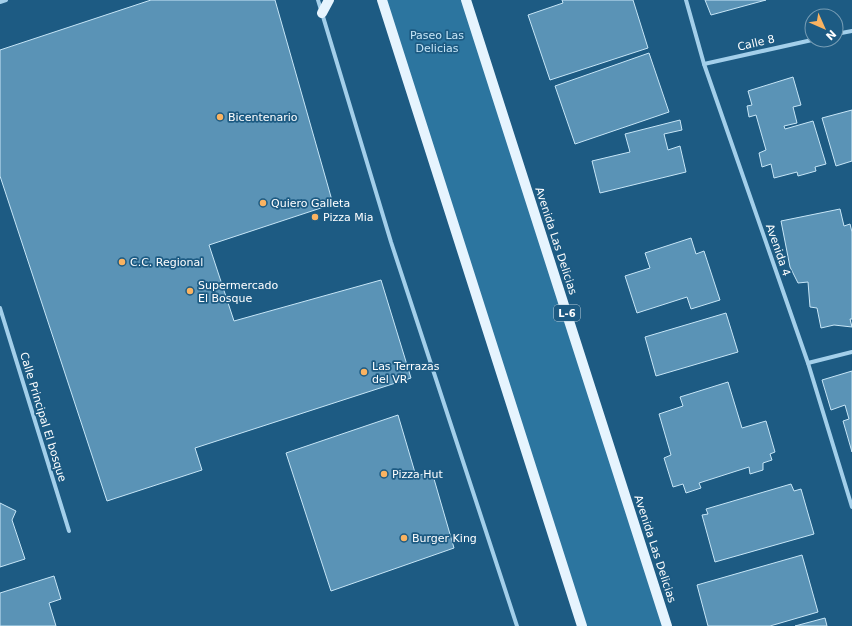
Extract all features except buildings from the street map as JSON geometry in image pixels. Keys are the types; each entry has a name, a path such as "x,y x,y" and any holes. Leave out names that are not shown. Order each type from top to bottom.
{"main road":[{"path":"322,13 330,0"},
{"path":"382,0 582,626"},
{"name":"Avenida Las Delicias","path":"466,0 667,626"}],"street":[{"path":"0,2 6,0"},
{"path":"318,0 391,242 517,626"},
{"name":"Avenida 4","path":"686,0 704,64 808,363 852,507"},
{"name":"Calle 8","path":"704,64 804,42"},
{"name":"Calle Principal El bosque","path":"0,308 69,531"},
{"path":"808,363 852,352"}],"green space":[{"name":"Paseo Las Delicias","path":"382,0 466,0 665,626 584,626"}],"place":[{"name":"Bicentenario","path":"220,117"},
{"name":"Quiero Galleta","path":"263,203"},
{"name":"Pizza Mia","path":"315,217"},
{"name":"C.C. Regional","path":"122,262"},
{"name":"Supermercado El Bosque","path":"190,291"},
{"name":"Las Terrazas del VR","path":"364,372"},
{"name":"Pizza Hut","path":"384,474"},
{"name":"Burger King","path":"404,538"}]}
